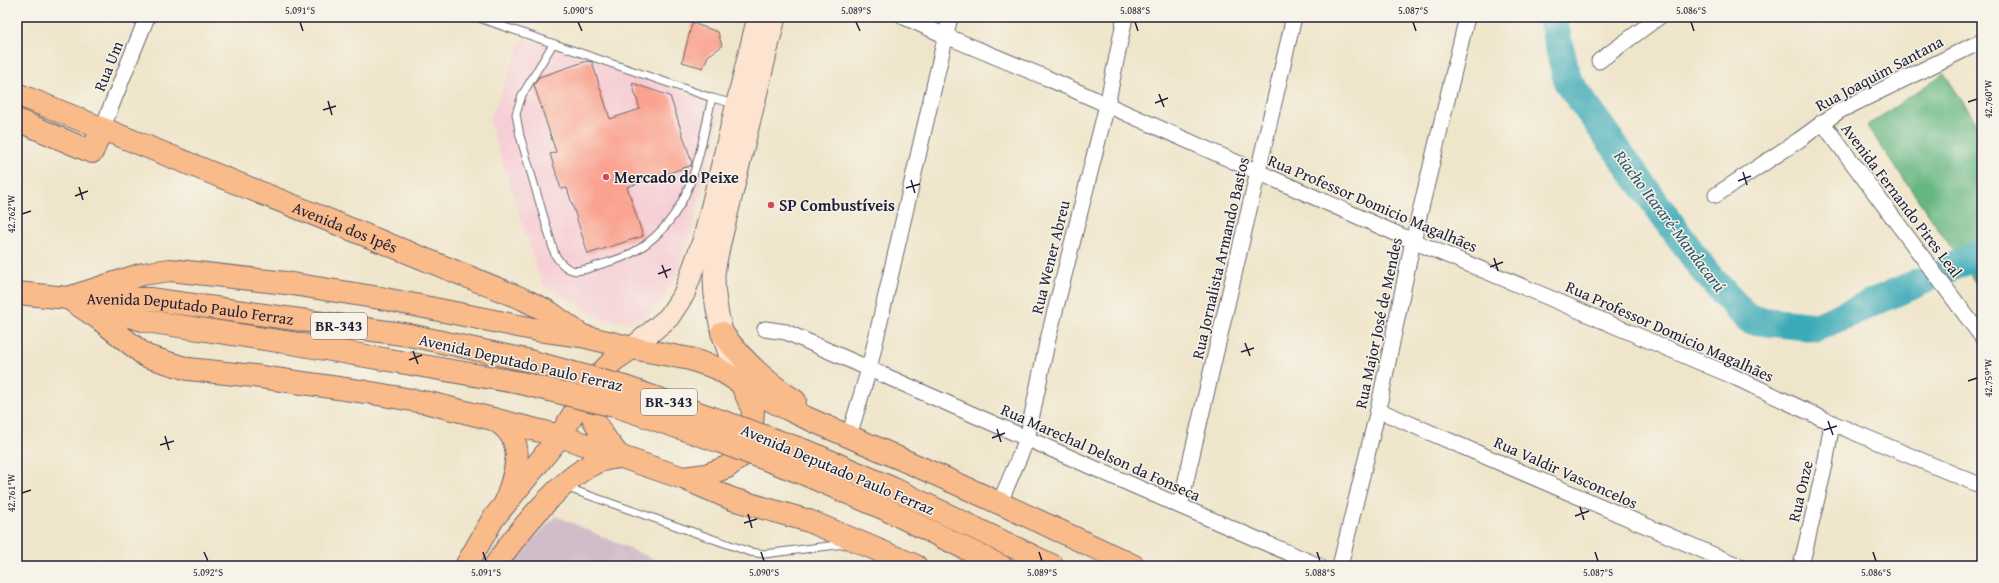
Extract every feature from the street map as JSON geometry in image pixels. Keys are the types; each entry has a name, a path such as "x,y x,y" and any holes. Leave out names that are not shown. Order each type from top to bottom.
{"main road":[{"path":"466,566 493,519 560,436 587,394 594,380 614,360 632,348 669,317 684,294 712,241 745,107 760,20"},
{"name":"Avenida dos Ipês","path":"17,94 523,299 549,312 582,336"},
{"path":"17,120 92,152 102,129"},
{"path":"683,478 706,475 727,467 744,454 751,438 753,410 728,356 716,304 712,241"},
{"path":"68,298 144,274 170,270 302,286 380,298 538,330 582,336 632,348 690,359 717,368 779,406 1000,502 1134,566"},
{"name":"Avenida Deputado Paulo Ferraz","path":"17,293 68,298 150,299 409,335 526,360 625,387 809,452 894,490 1045,562"},
{"path":"68,298 98,318 146,356 188,369 254,376 366,392 429,403 490,417 560,436 683,478 732,499 809,521 861,541 916,566"},
{"name":"Avenida Deputado Paulo Ferraz","path":"68,298 146,321 306,345 521,383 619,407 721,442 802,473 885,509 1001,566"},
{"path":"722,333 739,356 760,375 790,398 846,434"},
{"path":"587,394 589,408 595,425 620,457"},
{"path":"490,417 507,429 517,446 515,472 505,504"},
{"path":"494,566 519,532 563,487 594,463 620,457"}],"street":[{"name":"Rua Um","path":"102,129 147,17"},
{"name":"Rua Professor Domicio Magalhães","path":"904,17 1048,78 1258,173 1414,241 1730,375 1832,423 1982,486"},
{"path":"846,434 869,369 950,17"},
{"name":"Rua Wener Abreu","path":"1000,502 1027,439 1047,344 1107,105 1124,17"},
{"name":"Rua Jornalista Armando Bastos","path":"1180,506 1294,17"},
{"name":"Rua Major José de Mendes","path":"1340,566 1378,410 1414,241 1467,17"},
{"path":"1599,61 1659,17"},
{"name":"Rua Joaquim Santana","path":"1716,195 1799,140 1822,122 1873,93 1982,41"},
{"name":"Avenida Fernando Pires Leal","path":"1822,122 1982,337"},
{"name":"Rua Marechal Delson da Fonseca","path":"765,329 786,332 1319,566"},
{"name":"Rua Valdir Vasconcelos","path":"1378,410 1739,566"},
{"name":"Rua Onze","path":"1801,566 1825,465 1832,423"}],"lane":[{"path":"476,17 712,98 745,107"},
{"path":"553,44 522,94 516,114 520,136 555,255 561,265 572,271 584,271 630,255 648,243 661,230 684,201 693,178 712,98"},
{"path":"563,487 750,552 764,554 861,541"}],"shaded area":[{"name":"Mercado do Peixe","path":"524,37 722,105 691,234 676,278 657,305 647,316 627,321 609,322 542,284 489,120"},
{"path":"556,516 660,562 672,566 506,566"}],"green space":[{"path":"1944,73 1982,131 1982,292 1867,126"}],"building":[{"path":"692,23 718,32 722,46 708,56 703,68 682,62"},
{"path":"587,61 592,62 610,119 640,109 632,83 670,96 692,163 690,166 627,187 643,236 588,254 567,188 561,189 550,154 556,152 534,85 539,77"}],"waterway":[{"name":"Riacho Itararé-Mandacarú","path":"1552,17 1568,82 1706,273 1749,320 1817,327 1924,280"},
{"name":"Riacho Itararé-Mandacarú","path":"1948,269 1982,253"}],"place":[{"name":"Mercado do Peixe","path":"606,177"},
{"name":"SP Combustíveis","path":"771,205"}]}
